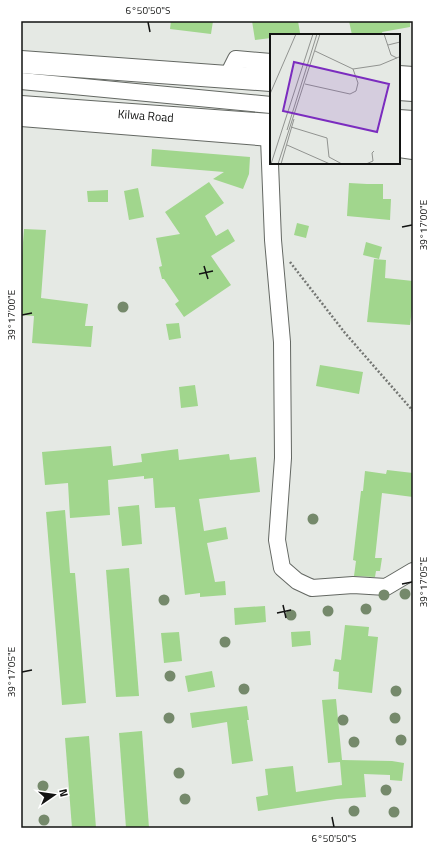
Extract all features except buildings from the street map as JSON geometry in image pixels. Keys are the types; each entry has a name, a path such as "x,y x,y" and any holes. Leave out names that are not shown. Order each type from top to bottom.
{"highway":[{"path":"21,62 270,80"},
{"path":"400,89 413,90"},
{"name":"Kilwa Road","path":"21,107 270,131"},
{"path":"400,136 413,137"}],"street":[{"path":"227,77 236,59 270,62"},
{"path":"400,74 413,76"},
{"path":"21,81 270,106"},
{"path":"21,118 270,131"},
{"path":"400,118 413,119"},
{"path":"400,149 413,150"},
{"path":"271,164 273,240 282,342 283,458 277,540 282,568 297,581 312,588 353,585 386,586 413,571"}],"path":[{"path":"273,240 345,333 413,412"}]}
